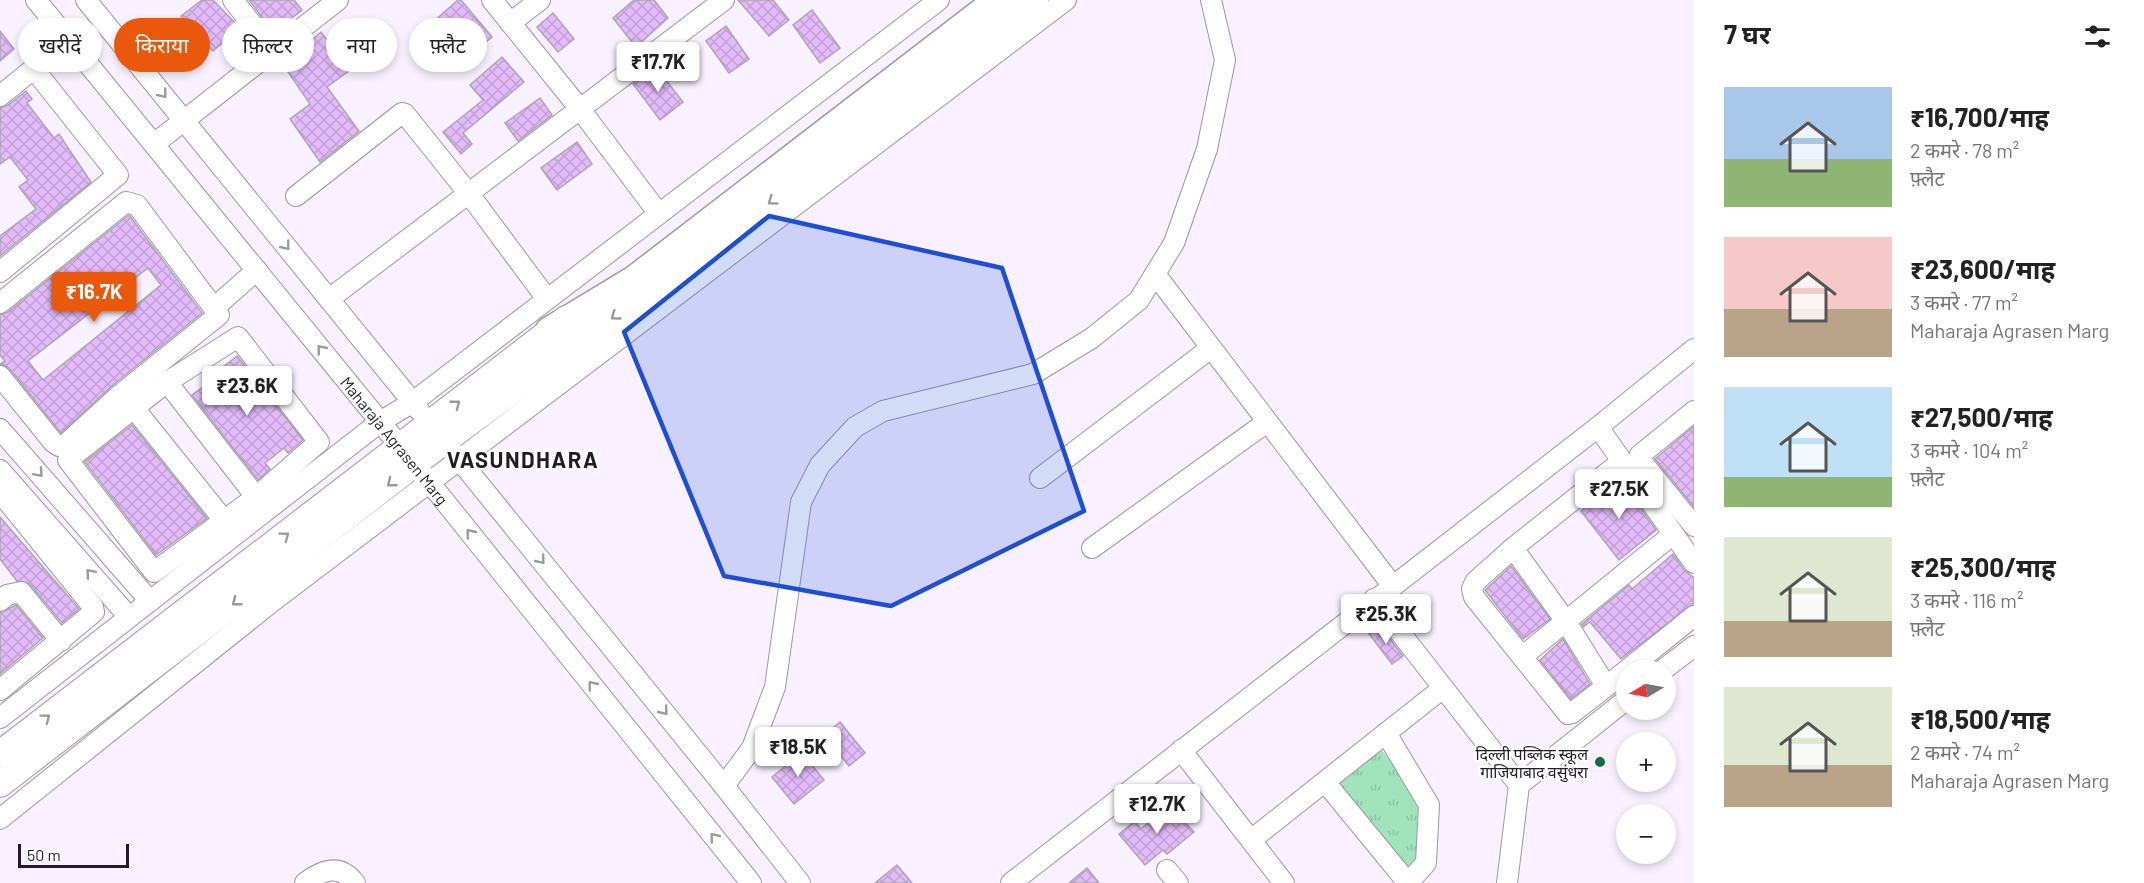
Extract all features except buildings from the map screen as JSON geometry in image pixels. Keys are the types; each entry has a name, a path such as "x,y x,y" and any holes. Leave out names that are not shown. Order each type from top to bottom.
{"highway":[{"path":"550,332 636,280 1000,0"}],"main road":[{"path":"445,442 550,332 980,0"},
{"path":"0,784 445,442 918,94 1035,0"},
{"path":"0,754 415,465"}],"street":[{"name":"Maharaja Agrasen Marg","path":"36,0 51,18"},
{"path":"86,0 724,786 800,883"},
{"path":"233,0 247,18"},
{"path":"314,19 338,0"},
{"path":"492,0 580,109 659,214"},
{"path":"510,23 540,0"},
{"path":"329,299 724,0"},
{"path":"261,503 320,442 237,337 167,382 68,460 154,572 229,527 380,422 413,402 939,0"},
{"path":"0,819 273,601 415,465 1066,0"},
{"path":"724,786 752,748 775,687 801,502 820,465 855,427 883,411 1033,374 1092,338 1139,300 1174,243 1207,149 1225,60 1210,0"},
{"path":"0,96 32,72 37,74 72,128 116,170 116,179 0,272"},
{"name":"Maharaja Agrasen Marg","path":"95,72 751,883"},
{"path":"154,144 246,72"},
{"path":"296,196 403,113 469,194 547,299"},
{"path":"0,303 126,202 137,205 214,307 218,317 122,393 66,444 59,446 53,442 0,376"},
{"path":"214,307 257,270"},
{"path":"1155,274 1392,585"},
{"path":"1040,478 1211,348"},
{"path":"1011,883 1598,427 1694,349"},
{"path":"167,382 261,503"},
{"path":"134,407 229,527"},
{"path":"1692,416 1640,455 1642,462 1694,526"},
{"path":"1092,548 1267,422"},
{"path":"1598,427 1672,535 1694,563"},
{"path":"0,429 150,601"},
{"path":"1616,678 1568,714 1474,597 1472,589 1475,582 1513,548 1622,461"},
{"path":"0,470 129,617"},
{"path":"0,492 94,609 92,616 0,690"},
{"path":"4,708 150,601 229,527"},
{"path":"1523,656 1672,535"},
{"path":"1513,548 1566,620 1606,686"},
{"path":"0,601 7,596 21,592 61,641"},
{"path":"1374,599 1519,785"},
{"path":"1640,660 1694,616"},
{"path":"1676,660 1694,646"},
{"path":"1251,840 1443,688"},
{"path":"1507,883 1519,785 1616,708"},
{"path":"1325,782 1408,883 1426,863 1429,805 1386,734"},
{"path":"1181,750 1284,883"},
{"path":"305,883 326,870 338,869 348,875 354,883"}],"highlighted area":[{"path":"769,216 1002,268 1084,511 891,606 724,576 624,332"}],"green space":[{"path":"1380,748 1423,801 1416,862 1405,870 1337,784"}],"place":[{"name":"दिल्ली पब्लिक स्कूल गाजियाबाद वसुंधरा","path":"1600,762"}],"district":[{"name":"VASUNDHARA","path":"523,459"}]}
